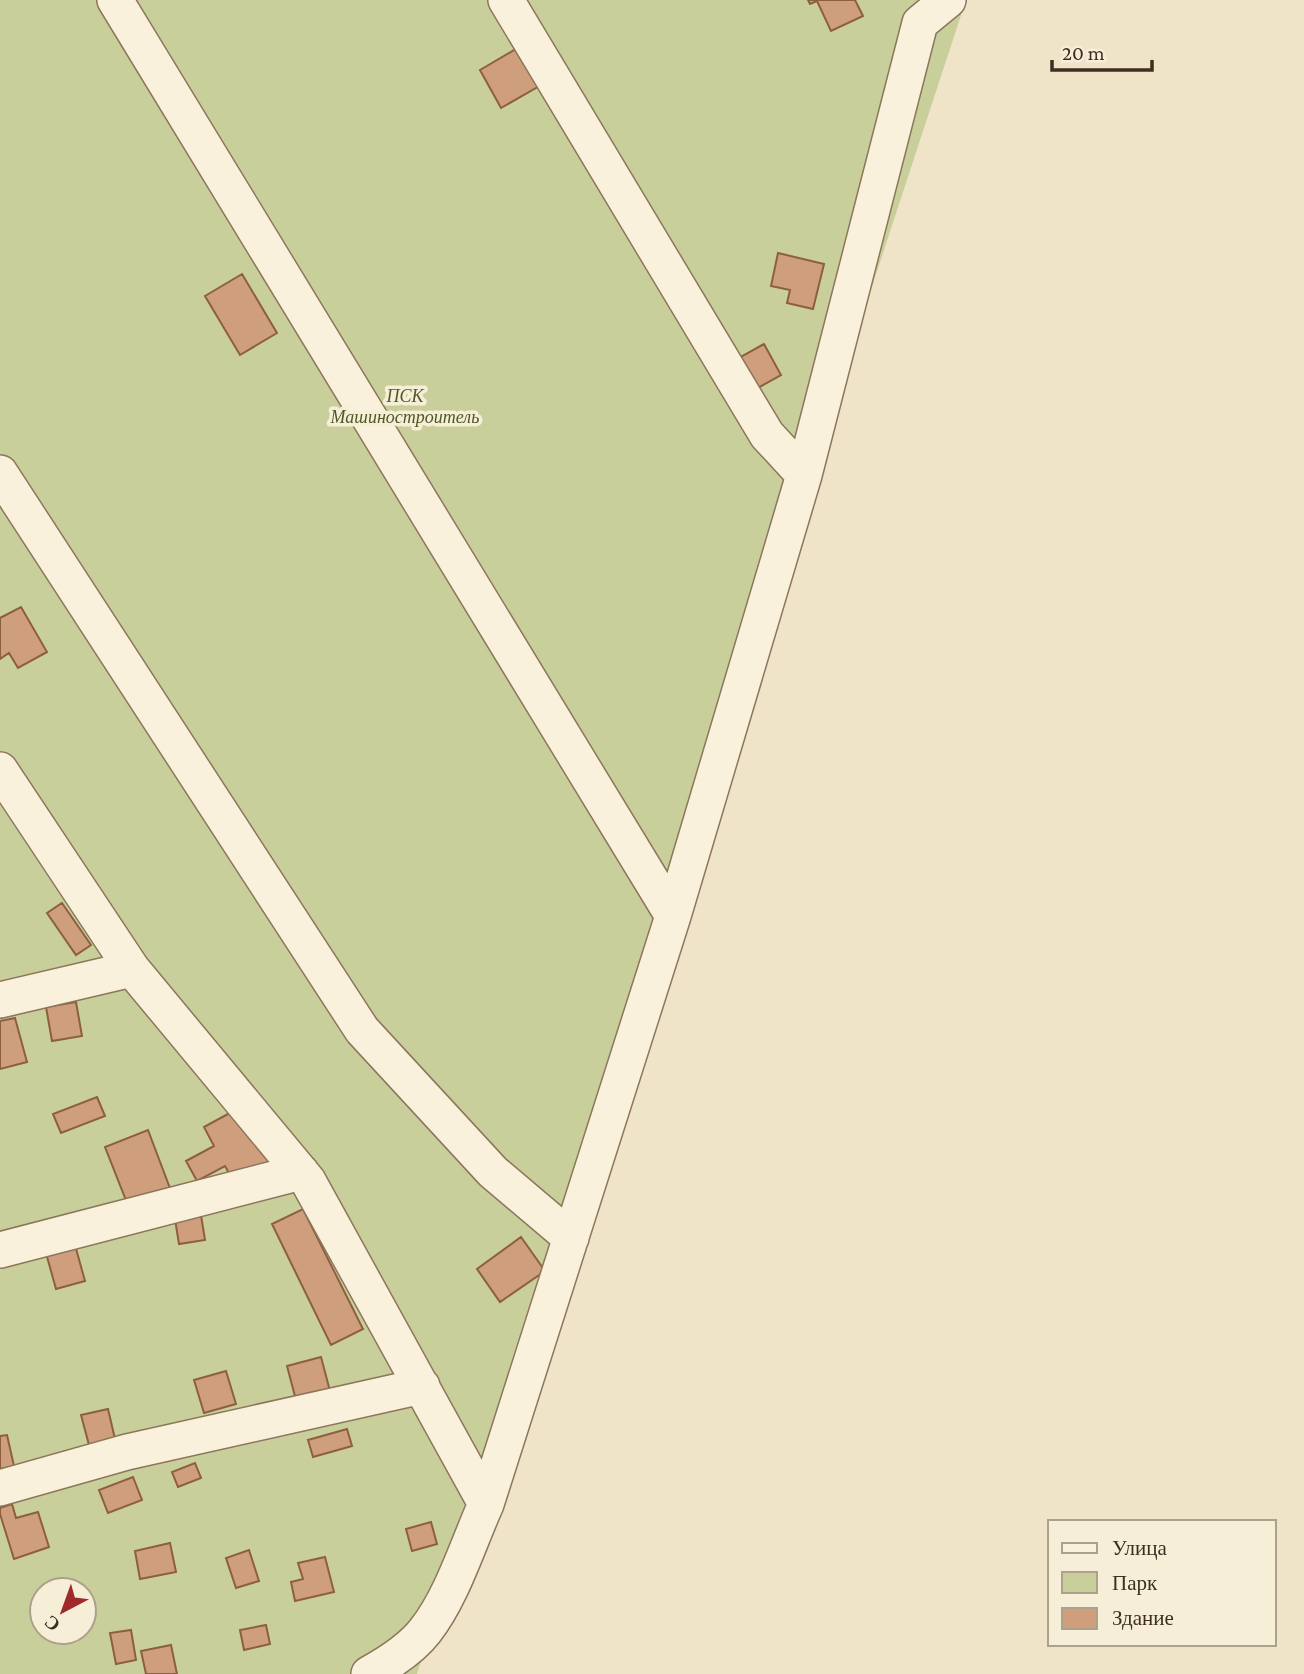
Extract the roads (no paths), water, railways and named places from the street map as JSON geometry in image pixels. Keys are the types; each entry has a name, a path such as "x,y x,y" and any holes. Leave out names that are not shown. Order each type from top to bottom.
{"street":[{"path":"115,0 673,916"},
{"path":"506,0 767,435 804,475"},
{"path":"369,1674 393,1660 425,1632 446,1597 486,1504 673,916 804,475 913,11 948,0"},
{"path":"0,473 362,1030 493,1172 570,1238"},
{"path":"0,770 132,969 301,1172 486,1504"},
{"path":"0,1000 132,969"},
{"path":"0,1250 301,1172"},
{"path":"0,1488 127,1452 422,1386"}],"park label":[{"name":"ПСК Машиностроитель","path":"405,406"}]}
